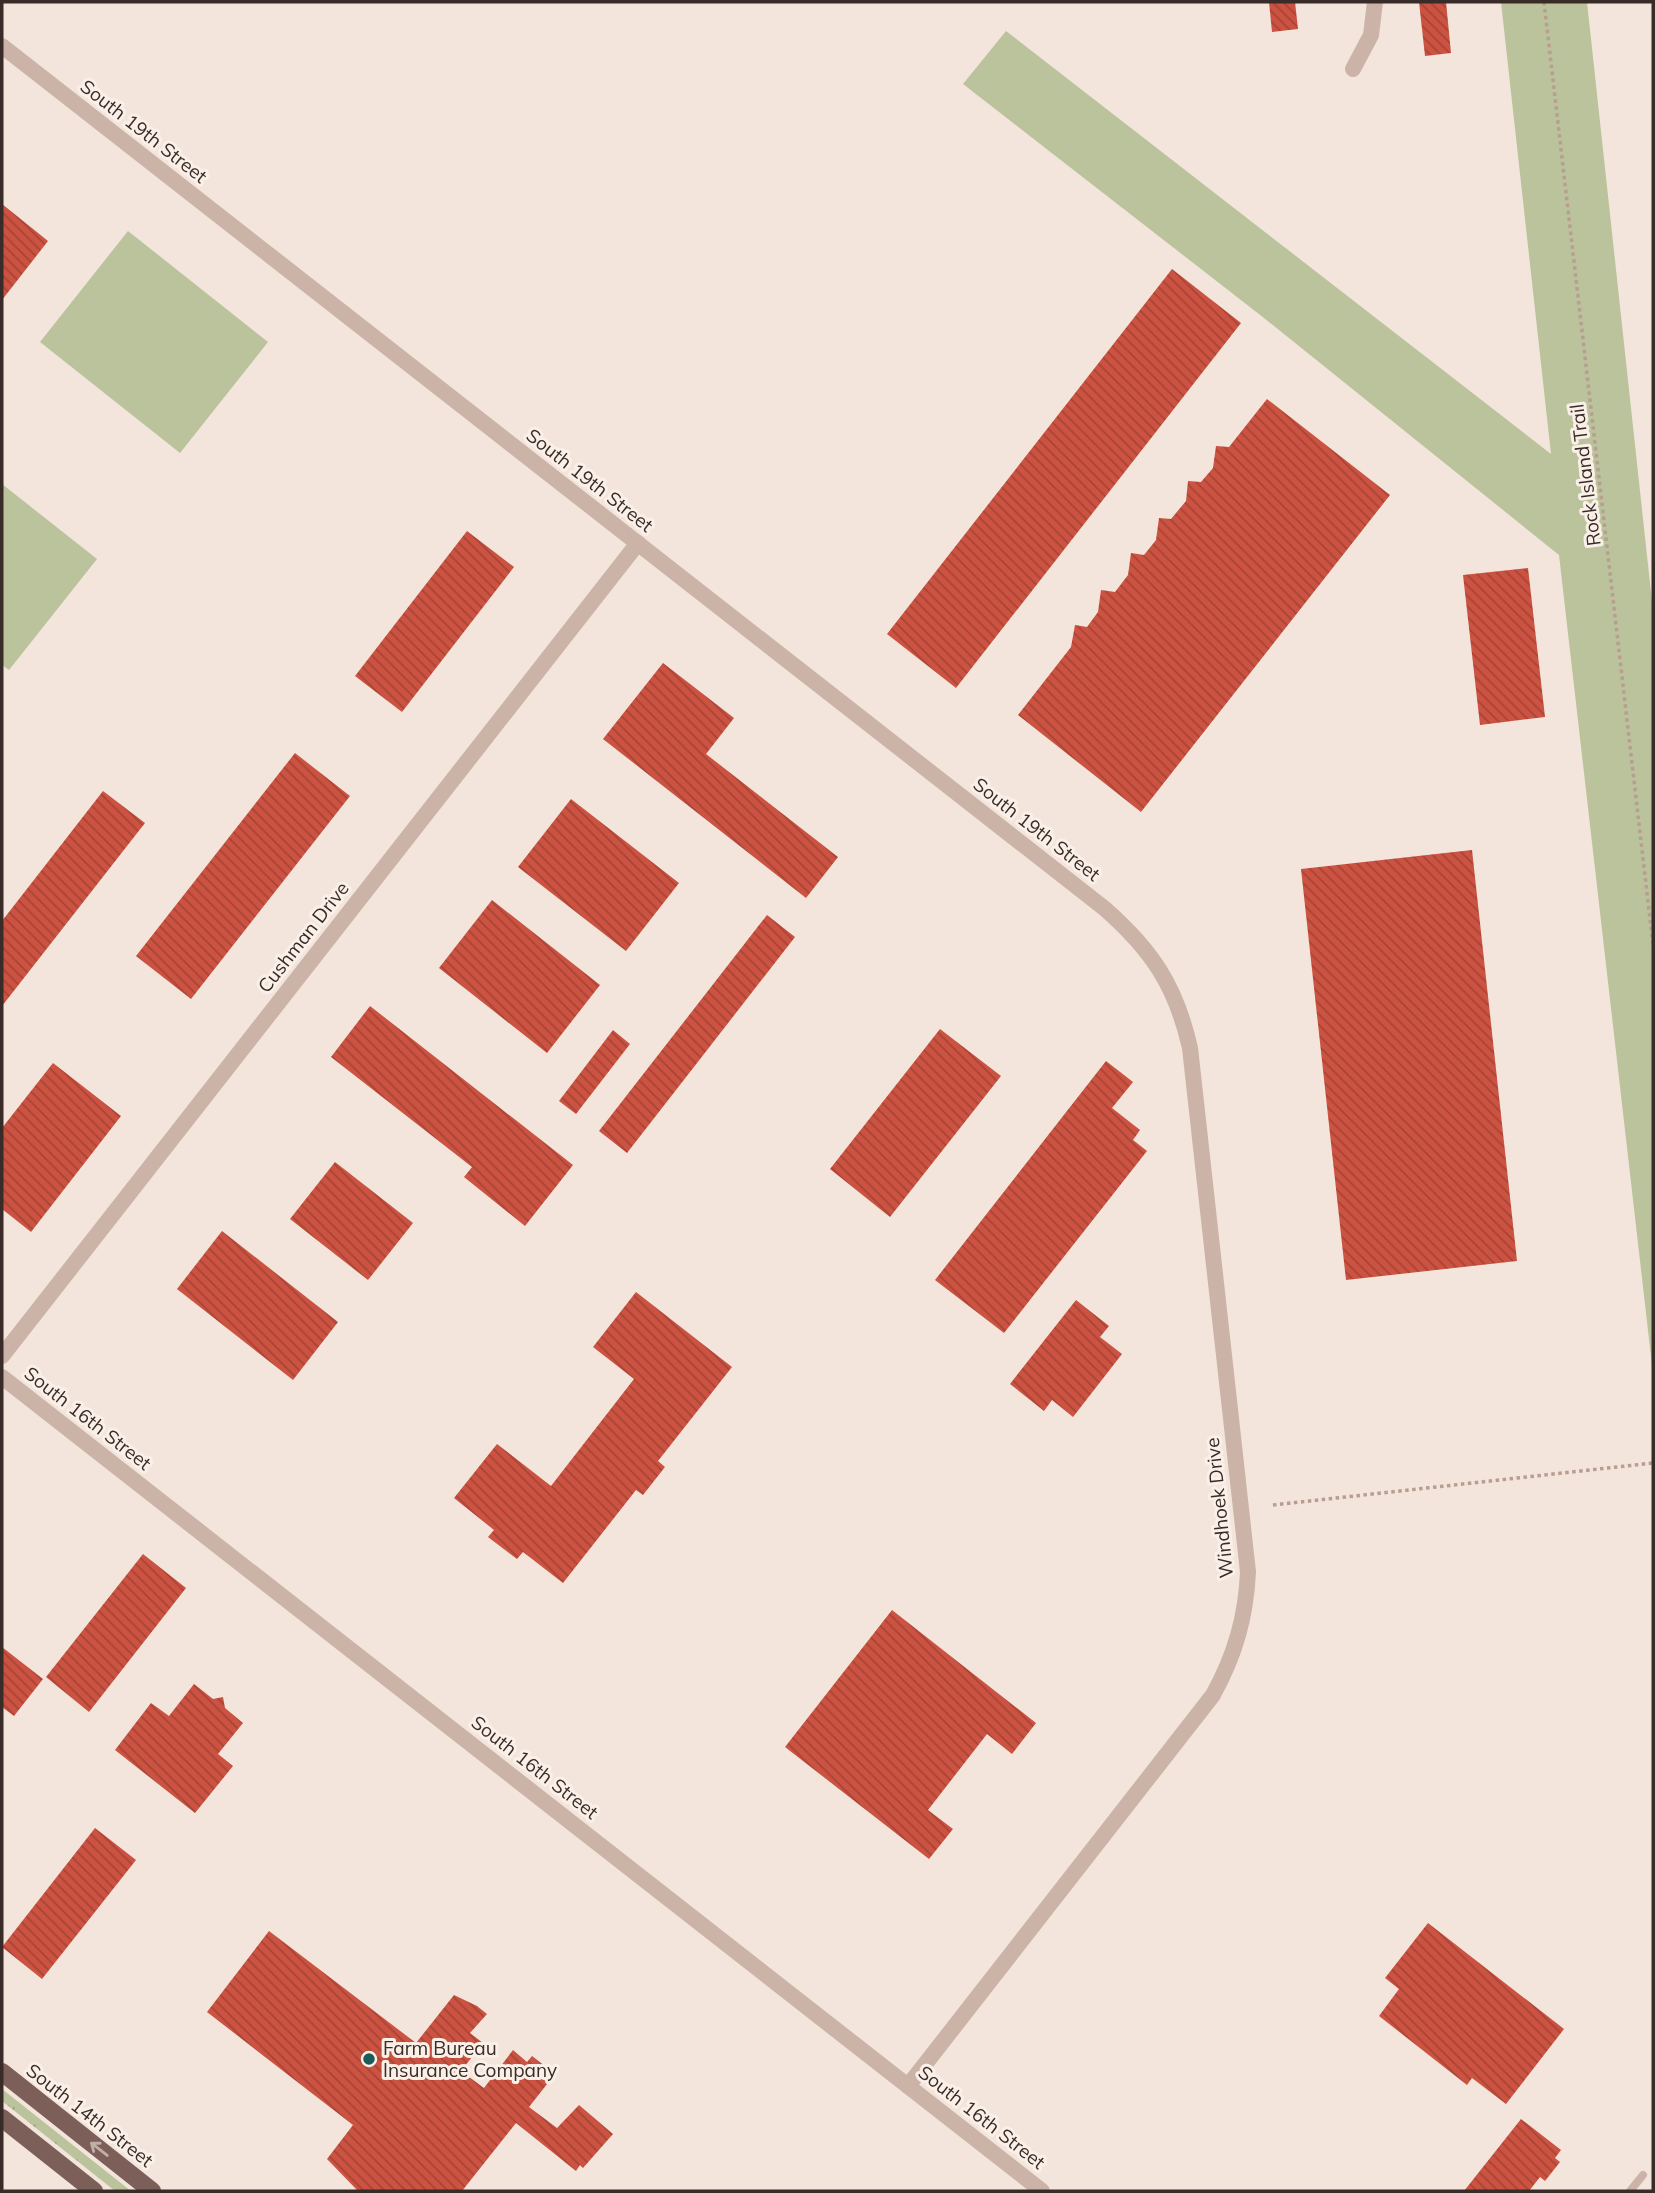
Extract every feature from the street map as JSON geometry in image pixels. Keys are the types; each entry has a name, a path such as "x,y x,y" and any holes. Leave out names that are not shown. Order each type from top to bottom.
{"main road":[{"name":"South 14th Street","path":"2,2072 152,2191"},
{"path":"2,2118 94,2191"}],"street":[{"path":"1353,69 1371,35 1375,2"},
{"name":"South 19th Street","path":"2,46 1093,900 1149,952"},
{"name":"Cushman Drive","path":"2,1356 638,544"},
{"name":"Windhoek Drive","path":"908,2086 1213,1695 1238,1642 1246,1607 1248,1572 1190,1048 1171,988 1149,952"},
{"name":"South 16th Street","path":"2,1377 1042,2191"}],"lane":[{"path":"1630,2191 1643,2175"}],"path":[{"name":"Rock Island Trail","path":"1544,2 1653,945"},
{"path":"1273,1505 1653,1463"}],"green space":[{"path":"1501,2 1587,2 1653,611 1653,1374 1559,555 1264,318 963,84 1006,31 1551,454"},
{"path":"128,231 268,342 180,453 40,342"},
{"path":"2,484 97,559 9,670 2,665"},
{"path":"2,2089 131,2191 115,2191 2,2101"}],"building":[{"path":"1269,2 1295,2 1298,29 1272,32"},
{"path":"1419,2 1446,2 1451,53 1425,56"},
{"path":"2,204 48,241 2,300"},
{"path":"1172,269 1241,323 956,688 887,634"},
{"path":"1267,399 1390,495 1141,812 1018,715 1071,647 1075,625 1087,627 1098,612 1101,590 1115,592 1128,575 1131,553 1144,555 1156,540 1159,518 1171,519 1186,501 1188,481 1201,482 1213,468 1216,446 1229,447"},
{"path":"467,531 514,567 402,712 355,676"},
{"path":"1528,568 1545,717 1480,725 1463,575"},
{"path":"663,663 734,718 706,754 838,857 806,898 603,739"},
{"path":"295,753 350,796 191,999 136,956"},
{"path":"103,791 145,823 2,1006 2,921"},
{"path":"571,799 679,883 626,951 518,867"},
{"path":"1472,850 1517,1261 1346,1280 1301,869"},
{"path":"492,900 600,985 547,1053 439,968"},
{"path":"767,915 795,937 627,1153 599,1131"},
{"path":"370,1006 573,1165 525,1226 464,1177 472,1167 331,1057"},
{"path":"940,1029 1001,1076 890,1217 830,1169"},
{"path":"613,1030 630,1044 576,1114 559,1101"},
{"path":"1106,1061 1133,1082 1112,1108 1140,1130 1133,1140 1147,1151 1004,1333 935,1280"},
{"path":"53,1063 121,1116 31,1232 2,1209 2,1128"},
{"path":"335,1162 413,1223 368,1280 290,1219"},
{"path":"222,1231 338,1322 293,1380 177,1289"},
{"path":"636,1292 732,1367 658,1461 665,1467 643,1495 636,1490 563,1583 523,1552 517,1559 488,1537 494,1530 454,1498 497,1444 551,1486 634,1379 593,1347"},
{"path":"1076,1300 1109,1326 1100,1337 1122,1354 1073,1417 1052,1400 1044,1411 1010,1384"},
{"path":"143,1554 186,1588 89,1712 46,1677"},
{"path":"892,1610 1036,1723 1012,1754 987,1734 928,1810 953,1829 929,1859 785,1747"},
{"path":"2,1647 43,1679 14,1716 2,1707"},
{"path":"194,1684 213,1699 223,1697 225,1708 243,1723 218,1754 233,1766 195,1813 115,1750 151,1703 169,1716"},
{"path":"95,1828 136,1860 42,1979 2,1947"},
{"path":"1428,1923 1564,2029 1506,2104 1472,2078 1467,2085 1379,2016 1399,1989 1385,1978"},
{"name":"Farm Bureau Insurance Company","path":"269,1931 416,2043 454,1995 477,2006 487,2014 470,2033 483,2043 461,2071 484,2088 513,2050 527,2062 532,2056 555,2074 529,2107 557,2128 579,2105 613,2134 583,2168 580,2165 576,2171 516,2123 462,2191 358,2191 327,2159 353,2125 207,2012"},
{"path":"1521,2119 1561,2150 1555,2158 1560,2162 1545,2181 1540,2177 1529,2191 1464,2191"}],"place":[{"name":"Farm Bureau Insurance Company","path":"369,2059"}]}
